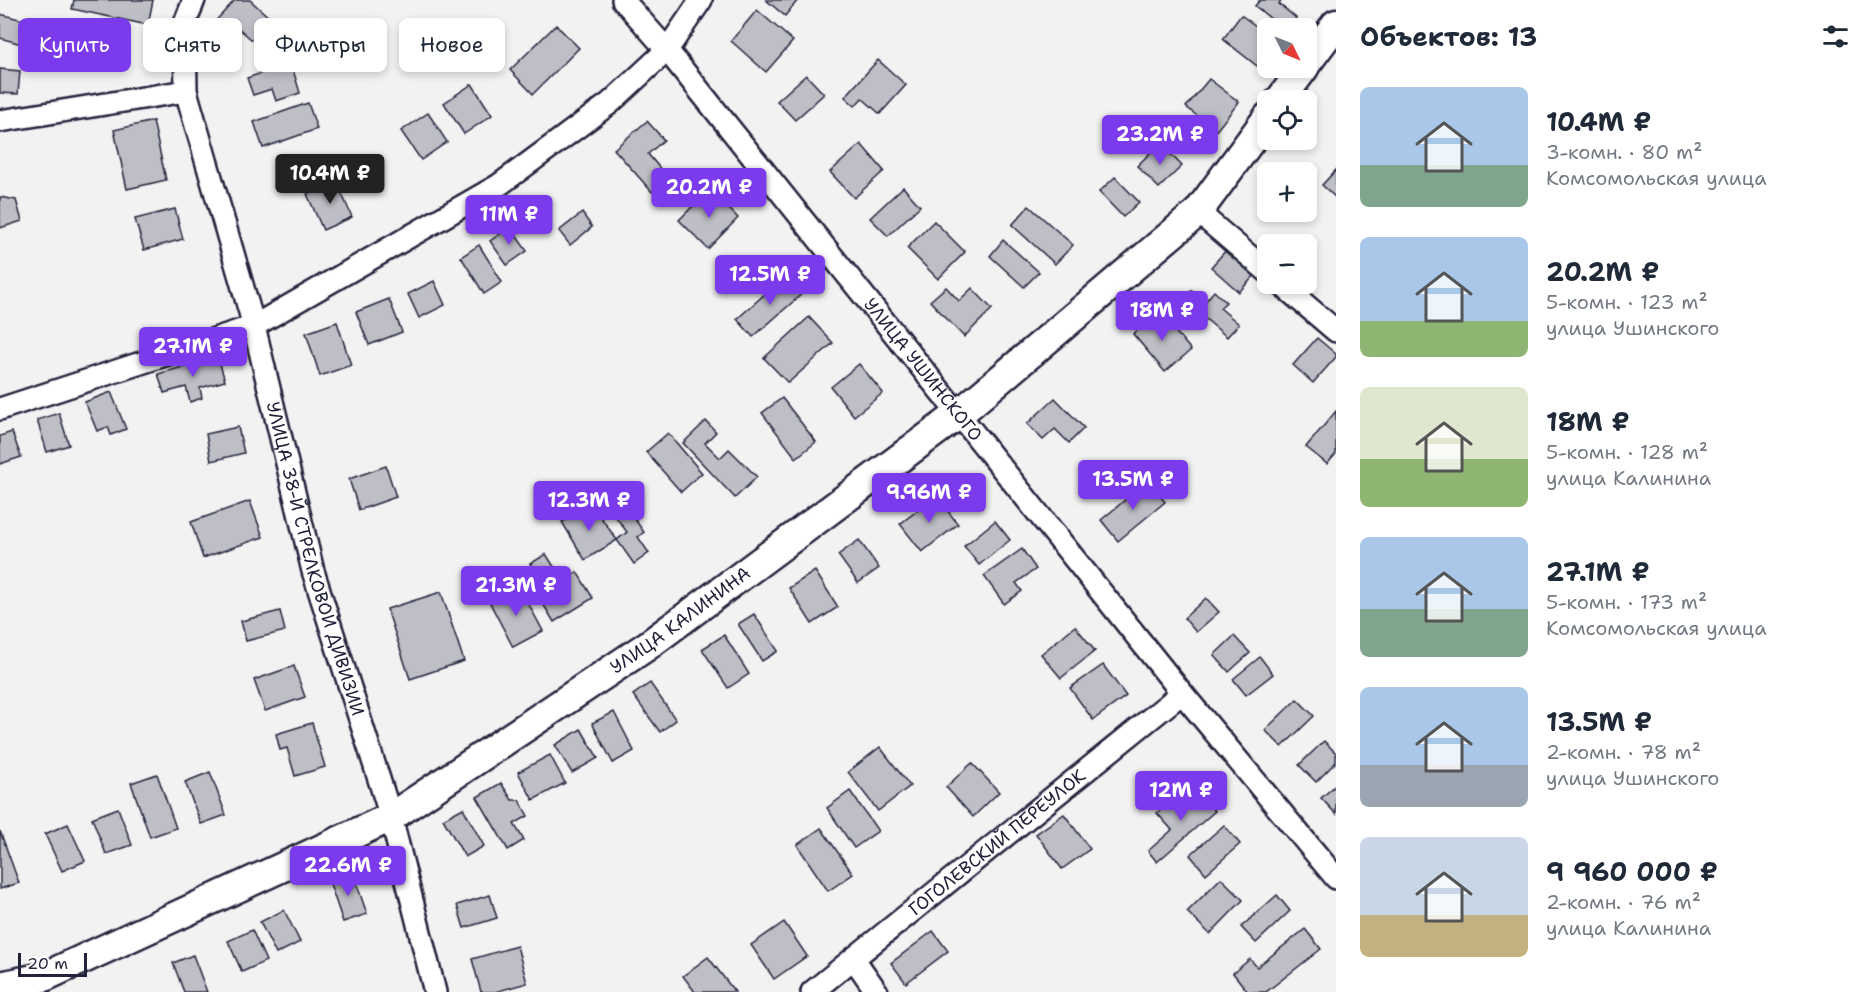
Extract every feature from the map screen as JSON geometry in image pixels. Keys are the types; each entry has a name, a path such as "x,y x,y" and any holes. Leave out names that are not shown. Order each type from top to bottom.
{"street":[{"name":"УЛИЦА 38-Й СТРЕЛКОВОЙ ДИВИЗИИ","path":"194,0 185,23 186,91 254,326 313,571 391,817 435,992"},
{"name":"УЛИЦА УШИНСКОГО","path":"623,0 667,50 1182,693 1336,878"},
{"path":"0,409 254,326 499,185 610,103 667,50 701,0"},
{"path":"1317,50 1336,24"},
{"path":"0,121 186,91"},
{"name":"УЛИЦА КАЛИНИНА","path":"0,986 45,984 391,817 647,646 959,414 1198,212 1257,132"},
{"path":"1198,212 1257,263"},
{"path":"1293,294 1336,331"},
{"name":"ГОГОЛЕВСКИЙ ПЕРЕУЛОК","path":"813,992 1182,693"},
{"path":"854,959 877,992"}],"building":[{"path":"74,0 153,0 149,18 143,18 143,24 131,21 131,18 115,18 72,9"},
{"path":"235,0 250,0 270,18 254,18 252,40 242,31 242,18 218,18"},
{"path":"766,0 798,0 785,16"},
{"path":"1260,0 1282,0 1279,4 1296,18 1270,18 1255,6"},
{"path":"757,10 793,41 766,72 731,41"},
{"path":"0,14 18,19 18,43 0,38"},
{"path":"1241,15 1257,27 1257,66 1223,39"},
{"path":"556,25 579,48 533,94 510,70"},
{"path":"878,60 906,85 880,114 862,98 855,106 845,97"},
{"path":"0,69 20,72 18,94 0,93"},
{"path":"265,72 294,72 300,93 276,101 272,89 253,95 247,78"},
{"path":"806,75 824,94 795,120 777,101"},
{"path":"1209,79 1239,102 1216,131 1186,107"},
{"path":"472,84 492,115 464,134 444,103"},
{"path":"308,103 317,129 263,148 254,122"},
{"path":"428,113 447,142 421,160 401,131"},
{"path":"153,121 166,180 127,189 114,130"},
{"path":"647,121 664,140 648,154 668,178 652,192 614,149"},
{"path":"1160,143 1182,166 1159,188 1137,166"},
{"path":"861,144 884,171 854,198 830,172"},
{"path":"1336,170 1336,198 1322,185"},
{"path":"1115,177 1139,202 1123,217 1099,192"},
{"path":"336,180 352,217 323,230 307,194"},
{"path":"903,187 920,206 888,236 870,218"},
{"path":"710,189 738,218 708,249 679,220"},
{"path":"0,197 16,200 22,221 0,228"},
{"path":"1029,206 1073,245 1055,264 1012,225"},
{"path":"175,209 183,239 144,250 135,219"},
{"path":"582,213 592,227 570,245 559,231"},
{"path":"934,221 965,252 938,279 907,248"},
{"path":"510,227 527,251 507,265 490,241"},
{"path":"1003,240 1039,272 1024,287 990,256"},
{"path":"479,245 502,282 484,294 461,257"},
{"path":"1228,248 1256,274 1239,292 1211,267"},
{"path":"787,274 803,293 753,337 737,319"},
{"path":"434,281 445,305 419,318 408,294"},
{"path":"946,287 959,301 972,288 992,309 964,337 930,301"},
{"path":"1192,290 1205,302 1214,291 1226,302 1220,308 1239,324 1227,337 1183,300"},
{"path":"389,299 402,332 369,345 356,312"},
{"path":"1159,312 1191,350 1165,372 1133,334"},
{"path":"809,317 833,343 788,383 764,358"},
{"path":"337,322 351,365 320,376 306,333"},
{"path":"1317,338 1336,354 1336,357 1313,383 1293,365"},
{"path":"218,357 225,381 200,388 202,398 190,402 186,387 164,393 158,374"},
{"path":"859,364 883,393 854,416 831,387"},
{"path":"111,392 126,429 111,435 108,427 97,431 85,402"},
{"path":"782,398 816,442 796,458 762,413"},
{"path":"1055,398 1084,428 1069,443 1055,429 1043,440 1027,424"},
{"path":"1336,411 1336,454 1327,464 1306,447"},
{"path":"59,413 69,445 47,452 37,420"},
{"path":"706,421 716,432 705,443 720,458 729,449 757,477 735,498 683,443"},
{"path":"238,427 244,453 211,461 206,434"},
{"path":"12,432 21,457 0,464 0,436"},
{"path":"668,433 702,473 681,492 646,452"},
{"path":"386,466 396,497 359,510 349,479"},
{"path":"1148,481 1165,502 1118,541 1101,520"},
{"path":"936,496 958,524 922,552 900,524"},
{"path":"621,500 644,532 638,537 649,553 634,564 617,540 627,532 610,509"},
{"path":"250,501 263,537 203,558 191,522"},
{"path":"592,505 617,540 585,560 562,522"},
{"path":"995,521 1010,540 979,565 964,546"},
{"path":"859,540 879,568 858,583 838,555"},
{"path":"1022,549 1036,569 1016,583 1022,591 1004,604 984,576"},
{"path":"546,554 563,581 577,572 593,598 554,622 534,589 542,584 530,564"},
{"path":"815,571 838,607 812,624 789,588"},
{"path":"520,588 543,631 513,647 490,603"},
{"path":"441,592 464,661 410,679 387,609"},
{"path":"1206,598 1219,612 1196,632 1184,618"},
{"path":"280,611 285,631 246,641 241,621"},
{"path":"754,614 778,651 762,661 738,624"},
{"path":"1075,626 1095,651 1061,678 1041,654"},
{"path":"724,635 749,674 728,688 702,649"},
{"path":"1234,636 1250,653 1229,672 1214,655"},
{"path":"1260,657 1273,674 1246,695 1233,679"},
{"path":"1103,665 1126,696 1093,720 1070,688"},
{"path":"294,666 305,697 265,711 254,680"},
{"path":"650,683 676,720 660,732 633,695"},
{"path":"1297,699 1314,716 1282,747 1265,730"},
{"path":"614,712 634,751 613,763 592,723"},
{"path":"312,723 325,767 295,776 287,748 280,750 276,734"},
{"path":"581,729 598,758 572,773 555,745"},
{"path":"1324,741 1336,753 1336,762 1316,782 1299,765"},
{"path":"880,747 910,786 878,811 848,772"},
{"path":"550,755 565,783 533,800 518,772"},
{"path":"972,763 999,792 973,817 946,787"},
{"path":"210,772 226,815 201,824 185,782"},
{"path":"157,774 176,828 150,837 131,783"},
{"path":"501,783 512,800 519,800 528,816 514,824 524,840 508,850 477,797"},
{"path":"1336,785 1336,814 1321,798"},
{"path":"1195,789 1215,811 1157,862 1148,851 1172,830 1157,813 1168,803 1173,809"},
{"path":"850,791 878,831 854,848 827,808"},
{"path":"118,808 132,845 106,854 92,818"},
{"path":"463,808 484,846 465,857 443,819"},
{"path":"1064,814 1090,849 1062,869 1036,834"},
{"path":"68,824 85,861 62,871 45,834"},
{"path":"1224,825 1240,844 1206,874 1190,855"},
{"path":"821,828 853,874 828,891 797,845"},
{"path":"0,831 19,883 0,889"},
{"path":"353,873 367,914 343,922 329,881"},
{"path":"1221,878 1243,900 1210,934 1187,912"},
{"path":"490,895 497,918 464,928 457,905"},
{"path":"1277,895 1290,911 1256,943 1241,927"},
{"path":"284,910 300,942 276,954 260,922"},
{"path":"784,922 807,956 774,979 751,945"},
{"path":"1305,929 1321,949 1266,992 1248,992 1233,973 1250,959 1257,967"},
{"path":"252,930 266,961 242,972 228,941"},
{"path":"933,931 948,951 906,983 891,963"},
{"path":"517,946 527,983 495,992 481,992 472,959"},
{"path":"193,955 207,992 184,992 173,963"},
{"path":"708,957 735,992 695,992 683,976"}]}
